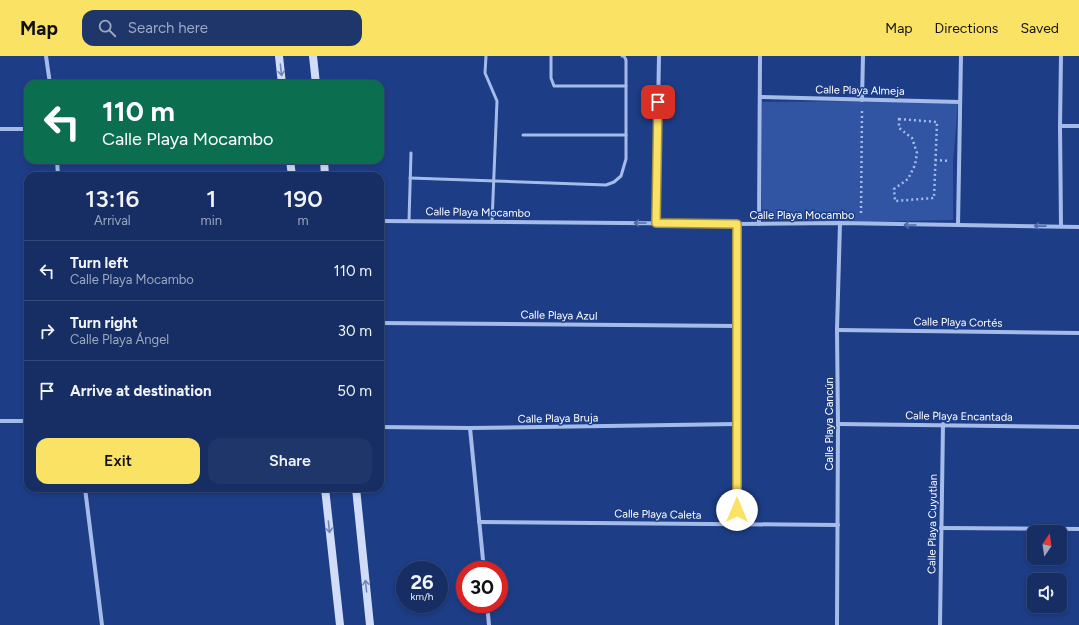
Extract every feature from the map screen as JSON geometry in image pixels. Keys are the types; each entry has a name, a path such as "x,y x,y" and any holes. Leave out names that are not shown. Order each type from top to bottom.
{"main road":[{"path":"279,56 282,80"},
{"path":"313,56 316,80"},
{"path":"325,492 340,625"},
{"path":"356,492 370,625"}],"street":[{"path":"46,56 49,80"},
{"path":"656,223 659,56"},
{"path":"759,224 760,56"},
{"path":"862,100 863,56"},
{"path":"958,225 961,56"},
{"path":"1061,56 1061,226"},
{"name":"Calle Playa Almeja","path":"760,97 960,102"},
{"path":"1060,126 1079,126"},
{"path":"0,129 24,129"},
{"name":"Calle Playa Mocambo","path":"384,221 737,224 840,223 1079,227"},
{"name":"Calle Playa Cancún","path":"837,625 837,330 840,223"},
{"path":"737,224 737,524"},
{"name":"Calle Playa Azul","path":"384,323 737,326"},
{"name":"Calle Playa Cortés","path":"837,330 1079,333"},
{"path":"0,421 24,421"},
{"name":"Calle Playa Bruja","path":"384,427 470,428 737,424"},
{"name":"Calle Playa Encantada","path":"838,424 943,424 1079,427"},
{"name":"Calle Playa Cuyutlan","path":"940,625 943,424"},
{"path":"470,428 483,561"},
{"path":"85,492 102,625"},
{"name":"Calle Playa Caleta","path":"479,522 838,525"},
{"path":"941,528 1079,529"},
{"path":"488,613 489,625"}],"lane":[{"path":"486,56 485,73 497,101 492,222"},
{"path":"551,56 551,78 554,86 626,86"},
{"path":"410,178 606,184 614,182 621,176 626,159 626,60 624,56 622,56"},
{"path":"523,135 626,135"},
{"path":"409,221 410,154"}],"path":[{"path":"861,224 862,100"},
{"path":"899,119 937,122 934,198 895,201 894,189 908,179 915,165 917,153 912,138 899,128 899,119"}],"shaded area":[{"path":"862,101 958,103 953,161 953,220 861,222 762,220 762,102"}],"route":[{"path":"658,102 656,223 737,224 737,510"}]}
